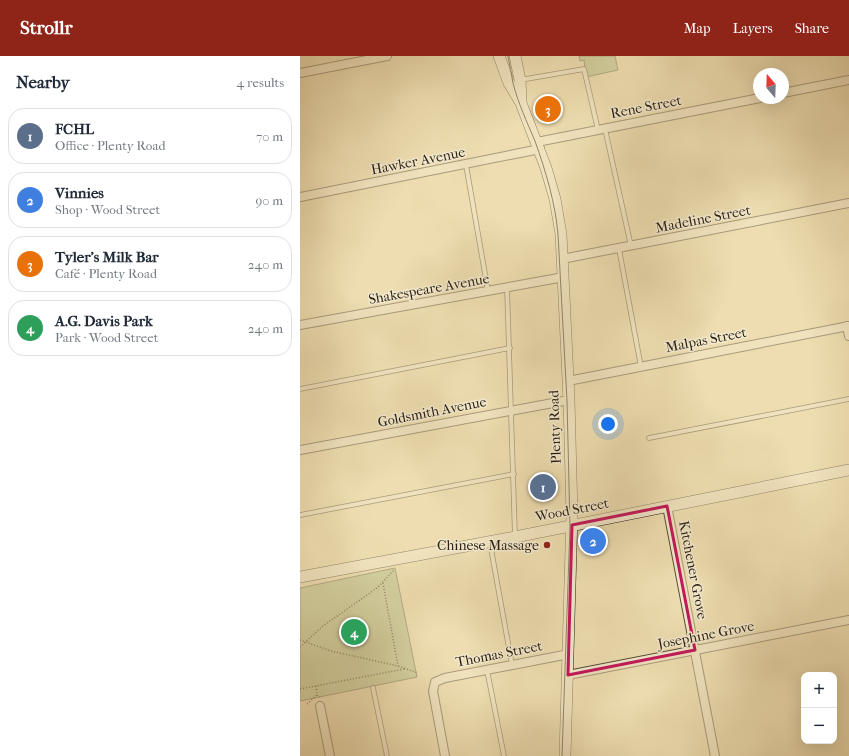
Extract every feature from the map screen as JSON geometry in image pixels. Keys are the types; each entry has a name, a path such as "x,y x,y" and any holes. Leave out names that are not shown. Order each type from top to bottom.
{"main road":[{"name":"Plenty Road","path":"499,56 509,83 522,103 539,146 559,216 564,277 572,525 565,756"},
{"name":"Plenty Road","path":"515,56 520,80 522,103"},
{"name":"Wood Street","path":"300,577 490,542 849,470"}],"street":[{"path":"300,73 387,56"},
{"path":"789,92 849,80"},
{"name":"Rene Street","path":"539,146 601,130 753,99"},
{"name":"Hawker Avenue","path":"300,197 466,165 539,146"},
{"name":"Madeline Street","path":"562,259 849,203"},
{"name":"Shakespeare Avenue","path":"300,326 564,277"},
{"path":"848,326 849,336"},
{"name":"Malpas Street","path":"568,381 848,326"},
{"name":"Goldsmith Avenue","path":"300,450 569,400"},
{"name":"Kitchener Grove","path":"667,506 715,756"},
{"name":"Josephine Grove","path":"568,675 849,620"},
{"name":"Thomas Street","path":"445,756 433,691 435,682 445,678 569,654"},
{"path":"320,706 330,756"}],"lane":[{"path":"520,80 584,69 631,246"},
{"path":"466,165 488,291"},
{"path":"619,249 641,366"},
{"path":"507,288 515,537"},
{"path":"300,388 510,348"},
{"path":"649,438 849,399"},
{"path":"300,514 514,474"},
{"path":"490,542 512,665"},
{"path":"487,670 504,756"},
{"path":"373,688 387,756"}],"path":[{"path":"300,647 323,626 358,602 382,583 395,569"},
{"path":"382,583 398,666"},
{"path":"300,640 331,651 398,666 404,669"},
{"path":"300,689 404,669 409,669 418,673"},
{"path":"307,704 317,695 316,686"}],"highlighted area":[{"path":"667,506 695,650 568,675 572,525"}],"green space":[{"path":"579,56 615,56 618,70 586,77 584,60 580,61"},
{"path":"395,568 417,677 300,701 300,588"}],"tram line":[{"path":"508,56 515,90 535,141 546,176 555,210 558,234 567,401 570,526 562,756"}],"place":[{"name":"Tyler's Milk Bar","path":"548,109"},
{"name":"FCHL","path":"543,487"},
{"name":"Vinnies","path":"593,541"},
{"name":"Chinese Massage","path":"547,545"},
{"name":"A.G. Davis Park","path":"354,632"}]}
